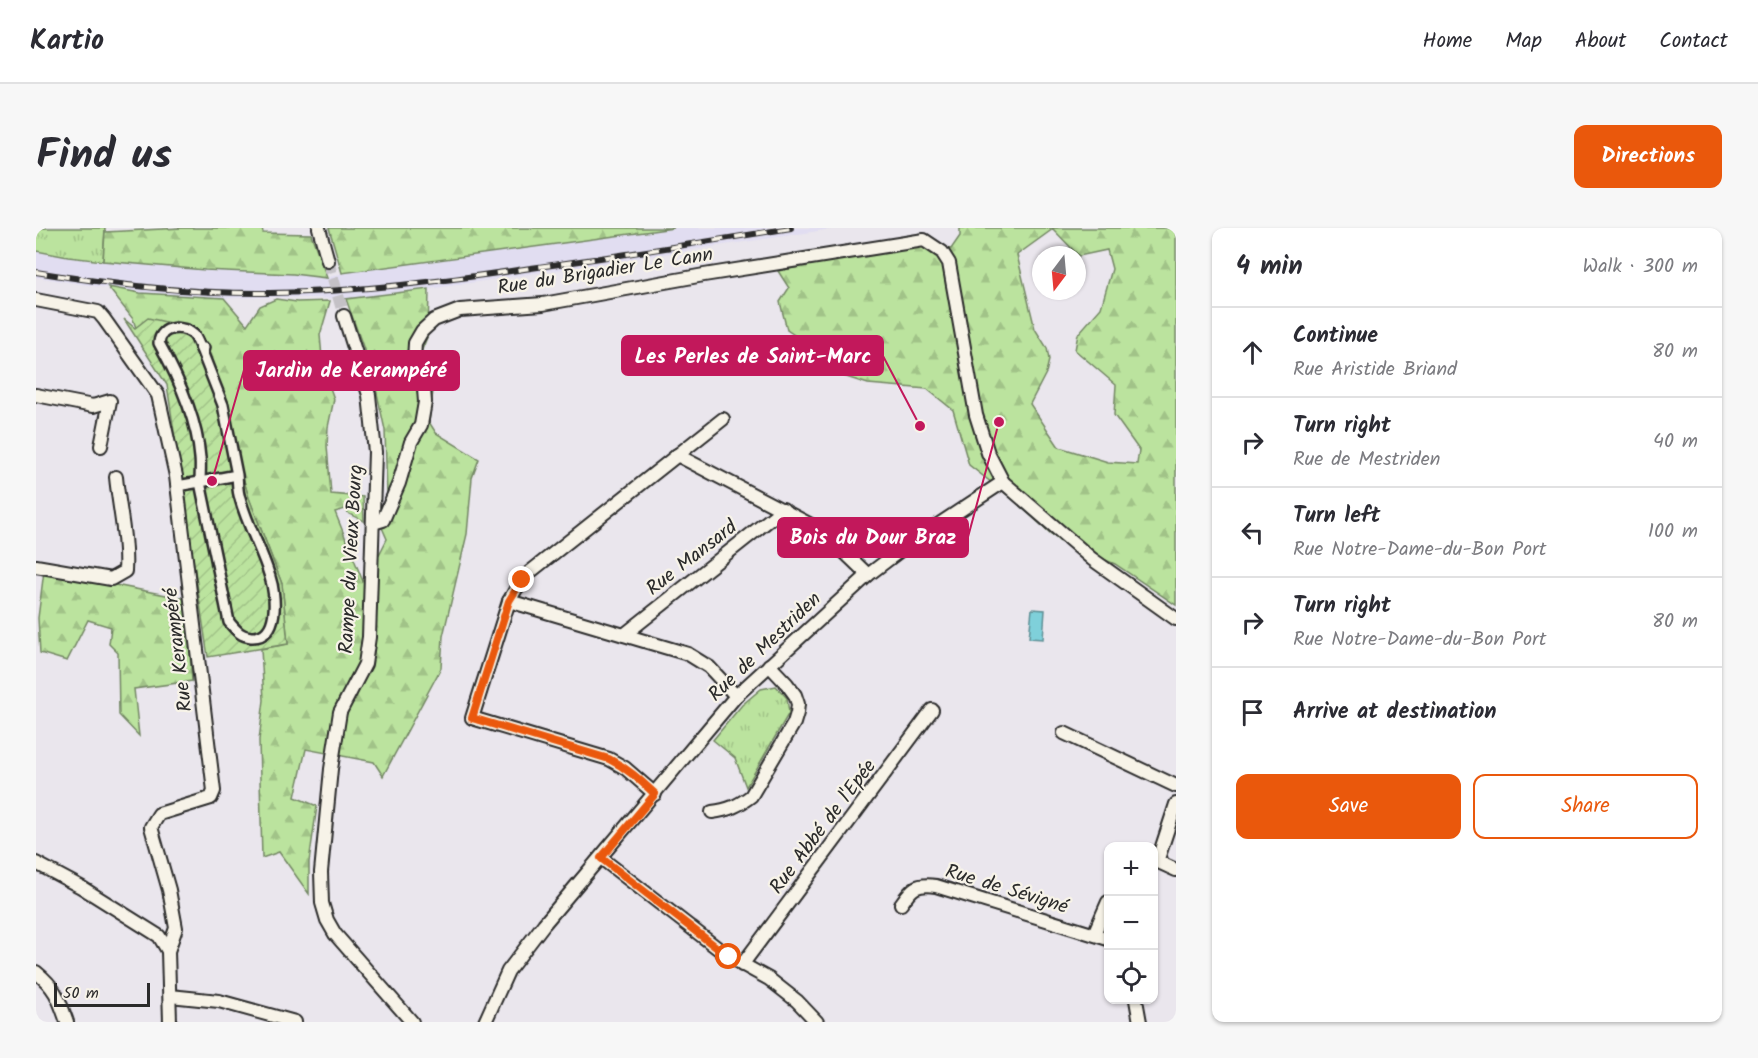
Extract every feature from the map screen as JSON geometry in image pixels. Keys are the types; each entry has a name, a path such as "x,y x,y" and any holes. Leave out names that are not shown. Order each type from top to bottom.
{"street":[{"path":"319,228 328,261"},
{"name":"Rue du Brigadier Le Cann","path":"373,523 383,520 399,483 411,442 421,425 425,402 424,389 414,360 415,343 422,331 434,320 460,310 543,304 704,275 924,240 942,252 949,263 976,415 988,453 1003,482 1092,559 1176,619"},
{"name":"Rue Kerampéré","path":"36,300 98,312 104,319 158,395 176,476 214,791 211,798 204,801 159,814 151,827 169,890 176,928 168,951 170,1022"},
{"name":"Rampe du Vieux Bourg","path":"344,316 369,395 375,452 369,637 365,664 340,712 328,792 321,872 322,903 327,920 335,934 412,1022"},
{"path":"169,329 186,330 195,336 203,348 224,405 237,475 239,497 274,590 271,627 260,637 249,637 238,633 229,622 200,482 200,458 195,428 185,398 159,343 162,333 169,329"},
{"path":"36,395 93,406 110,401 102,446"},
{"path":"655,794 626,768 609,759 472,718 509,601 530,572 723,419"},
{"path":"677,455 815,527 868,575"},
{"path":"177,486 237,475"},
{"path":"36,566 111,579 124,571 126,550 116,477"},
{"name":"Rue de Mestriden","path":"485,1022 508,971 544,924 736,696 868,575 906,546 1003,482"},
{"name":"Rue Mansard","path":"624,635 783,509"},
{"path":"509,601 688,654 708,667 736,696"},
{"path":"712,812 728,810 751,796 794,723 798,704 795,695 769,665"},
{"name":"Rue Abbé de l'Epée","path":"742,965 932,710"},
{"path":"1064,733 1176,786"},
{"path":"1158,853 1176,804"},
{"path":"601,858 729,957 769,979 817,1022"},
{"path":"1158,862 1176,870"},
{"path":"36,863 81,887 159,936 168,951"},
{"name":"Rue de Sévigné","path":"901,904 910,891 925,884 1104,938"},
{"path":"1094,934 1104,912"},
{"path":"36,972 56,993 67,1022"},
{"path":"170,996 219,1000 295,1022"},
{"path":"1137,1004 1140,1022"}],"shaded area":[{"path":"674,228 838,228 429,289 346,299 224,298 140,293 36,277 36,251 103,261 327,278 342,273"}],"green space":[{"path":"36,228 105,228 103,261 36,251"},
{"path":"182,228 262,228 263,233 311,234 327,278 103,261 105,232"},
{"path":"329,228 674,228 342,273"},
{"path":"960,228 1176,228 1176,605 1115,564 1059,541 1010,497 969,465 953,410 927,389 868,384 831,372 803,341 787,330 780,302 789,288 778,271 917,245 951,249 960,236","holes":["1053,229 1069,246 1086,246 1086,254 1107,250 1112,269 1101,308 1078,334 1075,350 1116,385 1114,415 1139,450 1137,464 1108,462 1059,447 1030,404 1046,373 1049,360 1047,348 1035,329 1017,255"]},
{"path":"108,287 140,293 224,298 247,325 260,306 276,299 297,302 330,301 320,335 323,368 334,399 328,427 327,446 331,494 363,497 364,521 349,514 345,509 335,512 364,584 387,539 380,523 387,496 385,430 373,375 346,299 429,289 428,335 421,352 433,391 429,422 436,433 479,459 472,478 467,534 443,636 441,668 383,776 374,762 306,749 295,797 317,806 309,862 309,894 279,852 262,858 259,740 264,700 261,649 288,644 282,584 249,498 238,461 136,328 133,319"},
{"path":"148,318 197,329 207,354 249,498 282,584 288,644 208,657 167,385 124,319 135,328"},
{"path":"44,571 186,599 192,681 134,689 139,736 119,715 118,653 109,644 111,627 88,620 67,661 40,653 38,618"},
{"path":"776,686 787,698 789,713 746,787 735,758 713,740 742,705 761,689"}],"water":[{"path":"1032,609 1045,610 1043,639 1029,638"}],"tunnel":[{"path":"328,261 344,316"}],"railway":[{"path":"36,272 123,285 182,290 240,293 336,290 466,277 791,228"}],"place":[{"name":"Bois du Dour Braz","path":"999,422"},
{"name":"Les Perles de Saint-Marc","path":"920,426"},
{"name":"Jardin de Kerampéré","path":"212,481"}],"route":[{"path":"522,580 509,601 472,718 609,759 626,768 655,794 601,858 729,957"}]}
